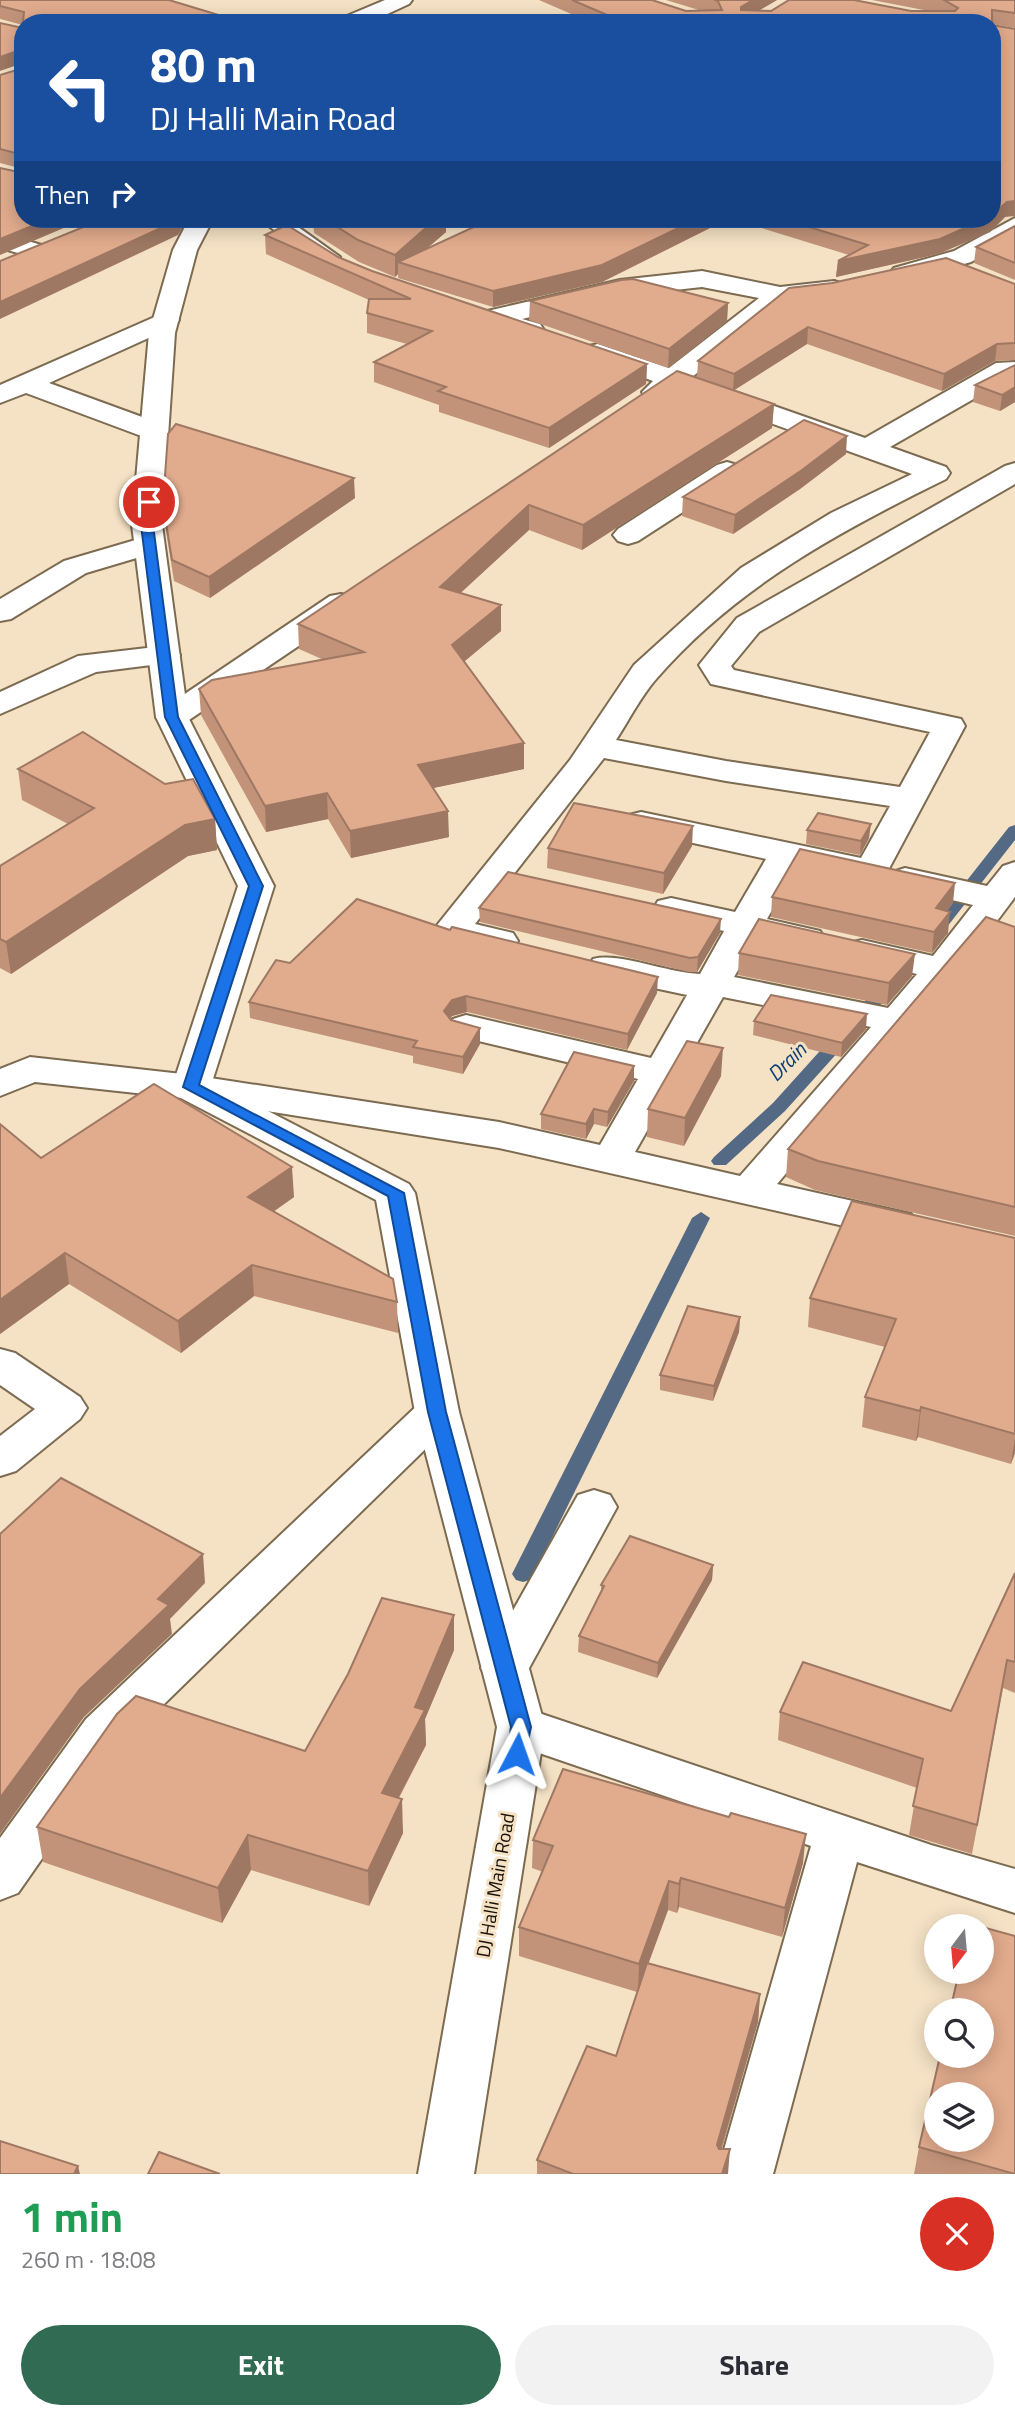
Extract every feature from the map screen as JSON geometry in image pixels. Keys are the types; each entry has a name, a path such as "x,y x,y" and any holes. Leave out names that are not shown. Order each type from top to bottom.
{"street":[{"path":"370,14 402,0"},
{"path":"882,278 947,263 1000,239 1015,225"},
{"path":"191,1087 256,886 172,717 147,525 162,333 185,250 196,228"},
{"path":"285,228 349,269"},
{"path":"0,240 36,251"},
{"path":"0,267 61,240"},
{"path":"947,263 982,277"},
{"path":"530,948 452,929 595,746 645,673 752,574 841,519 936,473 867,449 777,439 674,380 480,314 620,288 702,279 780,295 856,284"},
{"path":"629,410 674,380 780,295"},
{"path":"0,396 166,320"},
{"path":"867,449 1005,369 1015,370"},
{"path":"26,384 154,431"},
{"path":"628,535 777,439"},
{"path":"872,871 949,726 722,677 715,665 748,625 1015,472"},
{"path":"0,611 75,567 149,545"},
{"path":"172,717 366,587"},
{"path":"0,704 89,663 164,655"},
{"path":"595,746 726,771 912,799"},
{"path":"552,803 872,871 986,889 938,968 897,1021 749,1191"},
{"path":"611,1160 787,853"},
{"path":"498,870 537,879"},
{"path":"641,902 938,968"},
{"path":"581,961 671,984 711,984 897,1021"},
{"path":"466,1027 661,1072"},
{"path":"0,1084 30,1069 191,1087 499,1135 937,1232"},
{"name":"DJ Halli Main Road","path":"191,1087 396,1193 437,1412 521,1727 446,2174"},
{"path":"0,1364 65,1408 0,1460"},
{"path":"0,1878 103,1733 437,1412"},
{"path":"505,1668 594,1507"},
{"path":"521,1727 839,1835 1015,1891"},
{"path":"745,2174 839,1835"}],"building":[{"path":"0,0 169,0 215,14 24,14 0,6"},
{"path":"572,0 652,0 686,11 722,10 718,1 714,0 753,0 741,7 741,10 771,11 789,0 854,0 911,11 955,11 958,8 944,0 1015,0 1015,13 992,10 992,14 605,14"},
{"path":"0,23 14,26 14,52 0,57"},
{"path":"1001,27 1015,29 1015,201 1007,202 1001,207"},
{"path":"14,71 14,153 0,149 0,75"},
{"path":"0,168 14,171 14,228 27,228 0,239"},
{"path":"1015,226 1015,263 976,247"},
{"path":"81,228 161,228 0,302 0,261"},
{"path":"280,228 292,228 338,257 372,271 647,364 549,428 438,391 446,387 374,362 432,331 367,313 369,299 411,299 265,235"},
{"path":"339,228 426,228 395,255 358,240"},
{"path":"472,228 678,228 602,265 493,291 398,262"},
{"path":"812,228 965,228 940,239 838,261 868,245"},
{"path":"946,258 1015,284 1015,343 997,344 944,374 808,327 734,374 698,361 789,288 832,283"},
{"path":"633,279 728,303 669,349 530,301 621,280"},
{"path":"1015,365 1015,387 1002,395 975,385"},
{"path":"677,371 774,404 583,525 529,505 440,587 501,605 452,645 524,743 418,765 448,811 350,831 327,793 265,806 199,689 212,680 364,652 298,624"},
{"path":"804,420 847,436 735,515 683,497"},
{"path":"176,424 354,478 209,577 172,560 163,504 168,434"},
{"path":"83,732 165,784 193,779 215,819 185,825 6,942 0,939 0,866 94,808 18,769"},
{"path":"574,803 693,826 664,873 548,848"},
{"path":"818,813 871,824 861,841 807,830"},
{"path":"800,849 955,883 936,908 950,912 934,932 772,897"},
{"path":"508,872 721,919 698,957 690,958 479,908"},
{"path":"357,899 450,930 452,927 658,977 628,1034 466,996 452,1000 444,1011 451,1020 480,1028 463,1057 413,1047 417,1041 249,1002 276,960 290,963"},
{"path":"986,917 1015,927 1015,1207 818,1161 788,1149"},
{"path":"759,919 915,954 889,983 739,953"},
{"path":"771,995 867,1014 842,1043 754,1021"},
{"path":"687,1041 723,1048 685,1118 648,1109"},
{"path":"574,1052 634,1066 608,1112 594,1109 586,1124 541,1114"},
{"path":"154,1084 292,1167 248,1197 393,1279 397,1302 252,1265 178,1321 65,1253 0,1300 0,1124 41,1158"},
{"path":"852,1201 1015,1238 1015,1434 921,1407 920,1411 865,1397 896,1319 810,1298"},
{"path":"688,1306 740,1317 714,1386 660,1375"},
{"path":"61,1478 203,1554 158,1599 169,1605 80,1689 0,1798 0,1534"},
{"path":"630,1536 713,1565 658,1663 579,1636 604,1586 601,1585"},
{"path":"1015,1573 1015,1662 1007,1660 977,1825 913,1806 923,1759 780,1712 803,1662 951,1711"},
{"path":"382,1598 454,1615 415,1707 425,1710 382,1793 402,1799 368,1871 248,1835 218,1888 37,1827 117,1714 136,1696 305,1751 348,1674"},
{"path":"563,1769 729,1817 731,1813 806,1834 785,1908 681,1878 679,1884 669,1881 639,1964 519,1927 553,1846 533,1840"},
{"path":"994,1930 1015,1936 1015,2174 937,2152 994,2152 994,2082 934,2082 937,2068 994,2068 994,1998 953,1998 956,1984 994,1984"},
{"path":"647,1963 760,1994 717,2145 719,2149 730,2149 722,2174 573,2174 537,2160 587,2046 616,2056"},
{"path":"924,2125 924,2148 919,2147"},
{"path":"0,2141 78,2166 74,2174 0,2174"},
{"path":"159,2152 220,2174 148,2174"}],"waterway":[{"name":"Drain","path":"937,929 1015,830"},
{"name":"Drain","path":"720,1161 779,1107 889,985"},
{"name":"Drain","path":"523,1574 701,1218"}],"route":[{"path":"149,502 147,525 172,717 256,886 191,1087 396,1193 437,1412 521,1727 517,1754"}]}
